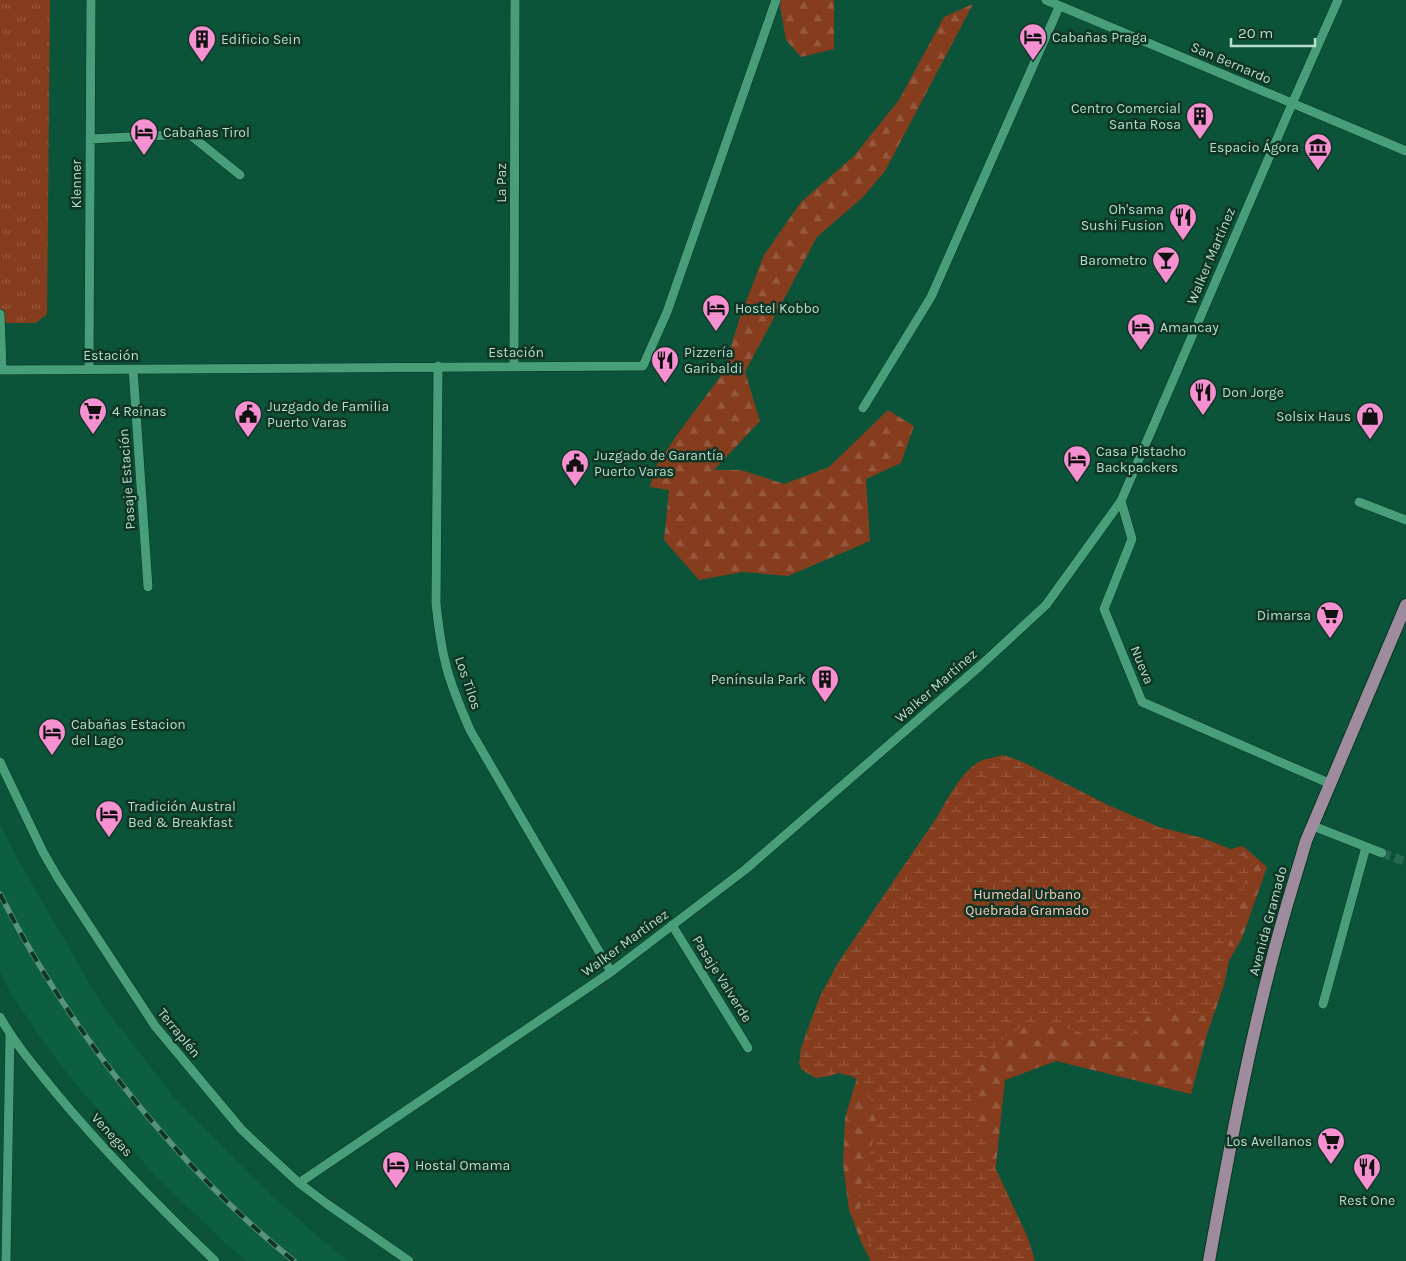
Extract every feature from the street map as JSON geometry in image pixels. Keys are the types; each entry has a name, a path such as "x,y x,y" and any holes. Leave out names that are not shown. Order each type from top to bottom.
{"main road":[{"name":"Avenida Gramado","path":"1209,1261 1234,1127 1270,967 1301,858 1406,605"}],"street":[{"name":"Klenner","path":"89,369 91,0"},
{"name":"La Paz","path":"514,366 515,0"},
{"name":"Estación","path":"1,370 643,366 667,312 776,0"},
{"name":"San Bernardo","path":"1046,0 1406,151"},
{"name":"Walker Martínez","path":"299,1183 611,972 746,869 981,665 1046,605 1121,501 1338,0"},
{"path":"863,408 931,297 1060,7"},
{"path":"90,139 189,134 240,176"},
{"path":"0,314 1,370"},
{"name":"Los Tilos","path":"438,366 436,603 439,633 445,662 456,697 470,730 611,972"},
{"name":"Pasaje Estación","path":"133,369 148,587"},
{"name":"Nueva","path":"1121,501 1132,539 1104,609 1142,702 1331,784"},
{"path":"1359,502 1406,520"},
{"name":"Terraplén","path":"0,762 43,852 58,878 155,1026 241,1129 299,1183 408,1261"},
{"path":"1313,826 1382,853"},
{"path":"1323,1004 1366,847"},
{"name":"Pasaje Valverde","path":"672,925 748,1048"},
{"name":"Venegas","path":"0,1017 10,1034 74,1114 144,1190 215,1261"},
{"path":"6,1261 3,1195 10,1034"}],"shaded area":[{"path":"0,824 17,858 101,1003 174,1097 256,1181 348,1261 247,1261 223,1241 154,1174 73,1081 10,992 0,972"}],"green space":[{"path":"0,0 50,0 47,314 36,323 0,323"},
{"path":"779,0 834,0 834,49 801,57 786,40"},
{"path":"973,4 885,171 863,197 817,237 745,372 760,421 714,470 741,470 784,484 829,467 888,410 914,426 901,463 866,479 870,541 788,576 743,572 699,580 664,540 669,490 650,487 655,468 723,373 740,317 764,255 801,202 854,156 899,100 944,17"},
{"name":"Humedal Urbano Quebrada Gramado","path":"1004,755 1023,762 1108,805 1159,827 1203,838 1238,852 1246,858 1249,868 1214,1000 1205,1015 1192,1016 1164,1010 1149,1015 1131,1036 1121,1041 1106,1041 1063,1027 1035,1024 1010,1032 983,1061 974,1076 969,1092 978,1124 994,1165 1028,1238 1035,1261 882,1261 868,1238 862,1220 860,1202 860,1193 874,1131 875,1117 873,1106 854,1077 838,1073 816,1078 802,1070 799,1064 801,1048 820,996 838,963 939,814 957,784 968,770 975,765 984,760"},
{"path":"1243,846 1267,867 1242,938 1229,961 1224,985 1208,1031 1191,1094 1056,1061 1005,1080 995,1174 1029,1261 871,1261 862,1244 849,1210 843,1164 845,1118 862,1061 1208,855"}],"tunnel":[{"path":"1382,853 1406,862"}],"railway":[{"path":"0,894 58,995 128,1092 167,1139 208,1183 294,1261"}],"place":[{"name":"Cabañas Praga","path":"1033,61"},
{"name":"Edificio Sein","path":"202,63"},
{"name":"Centro Comercial Santa Rosa","path":"1200,140"},
{"name":"Cabañas Tirol","path":"144,156"},
{"name":"Espacio Ágora","path":"1318,171"},
{"name":"Oh'sama Sushi Fusion","path":"1183,241"},
{"name":"Barometro","path":"1166,284"},
{"name":"Hostel Kobbo","path":"716,332"},
{"name":"Amancay","path":"1141,351"},
{"name":"Pizzería Garibaldi","path":"665,384"},
{"name":"Don Jorge","path":"1203,416"},
{"name":"4 Reinas","path":"93,435"},
{"name":"Juzgado de Familia Puerto Varas","path":"248,438"},
{"name":"Solsix Haus","path":"1370,440"},
{"name":"Casa Pistacho Backpackers","path":"1077,483"},
{"name":"Juzgado de Garantía Puerto Varas","path":"575,487"},
{"name":"Dimarsa","path":"1330,639"},
{"name":"Península Park","path":"825,703"},
{"name":"Cabañas Estacion del Lago","path":"52,756"},
{"name":"Tradición Austral Bed & Breakfast","path":"109,838"},
{"name":"Los Avellanos","path":"1331,1165"},
{"name":"Hostal Omama","path":"396,1189"},
{"name":"Rest One","path":"1367,1191"}]}
